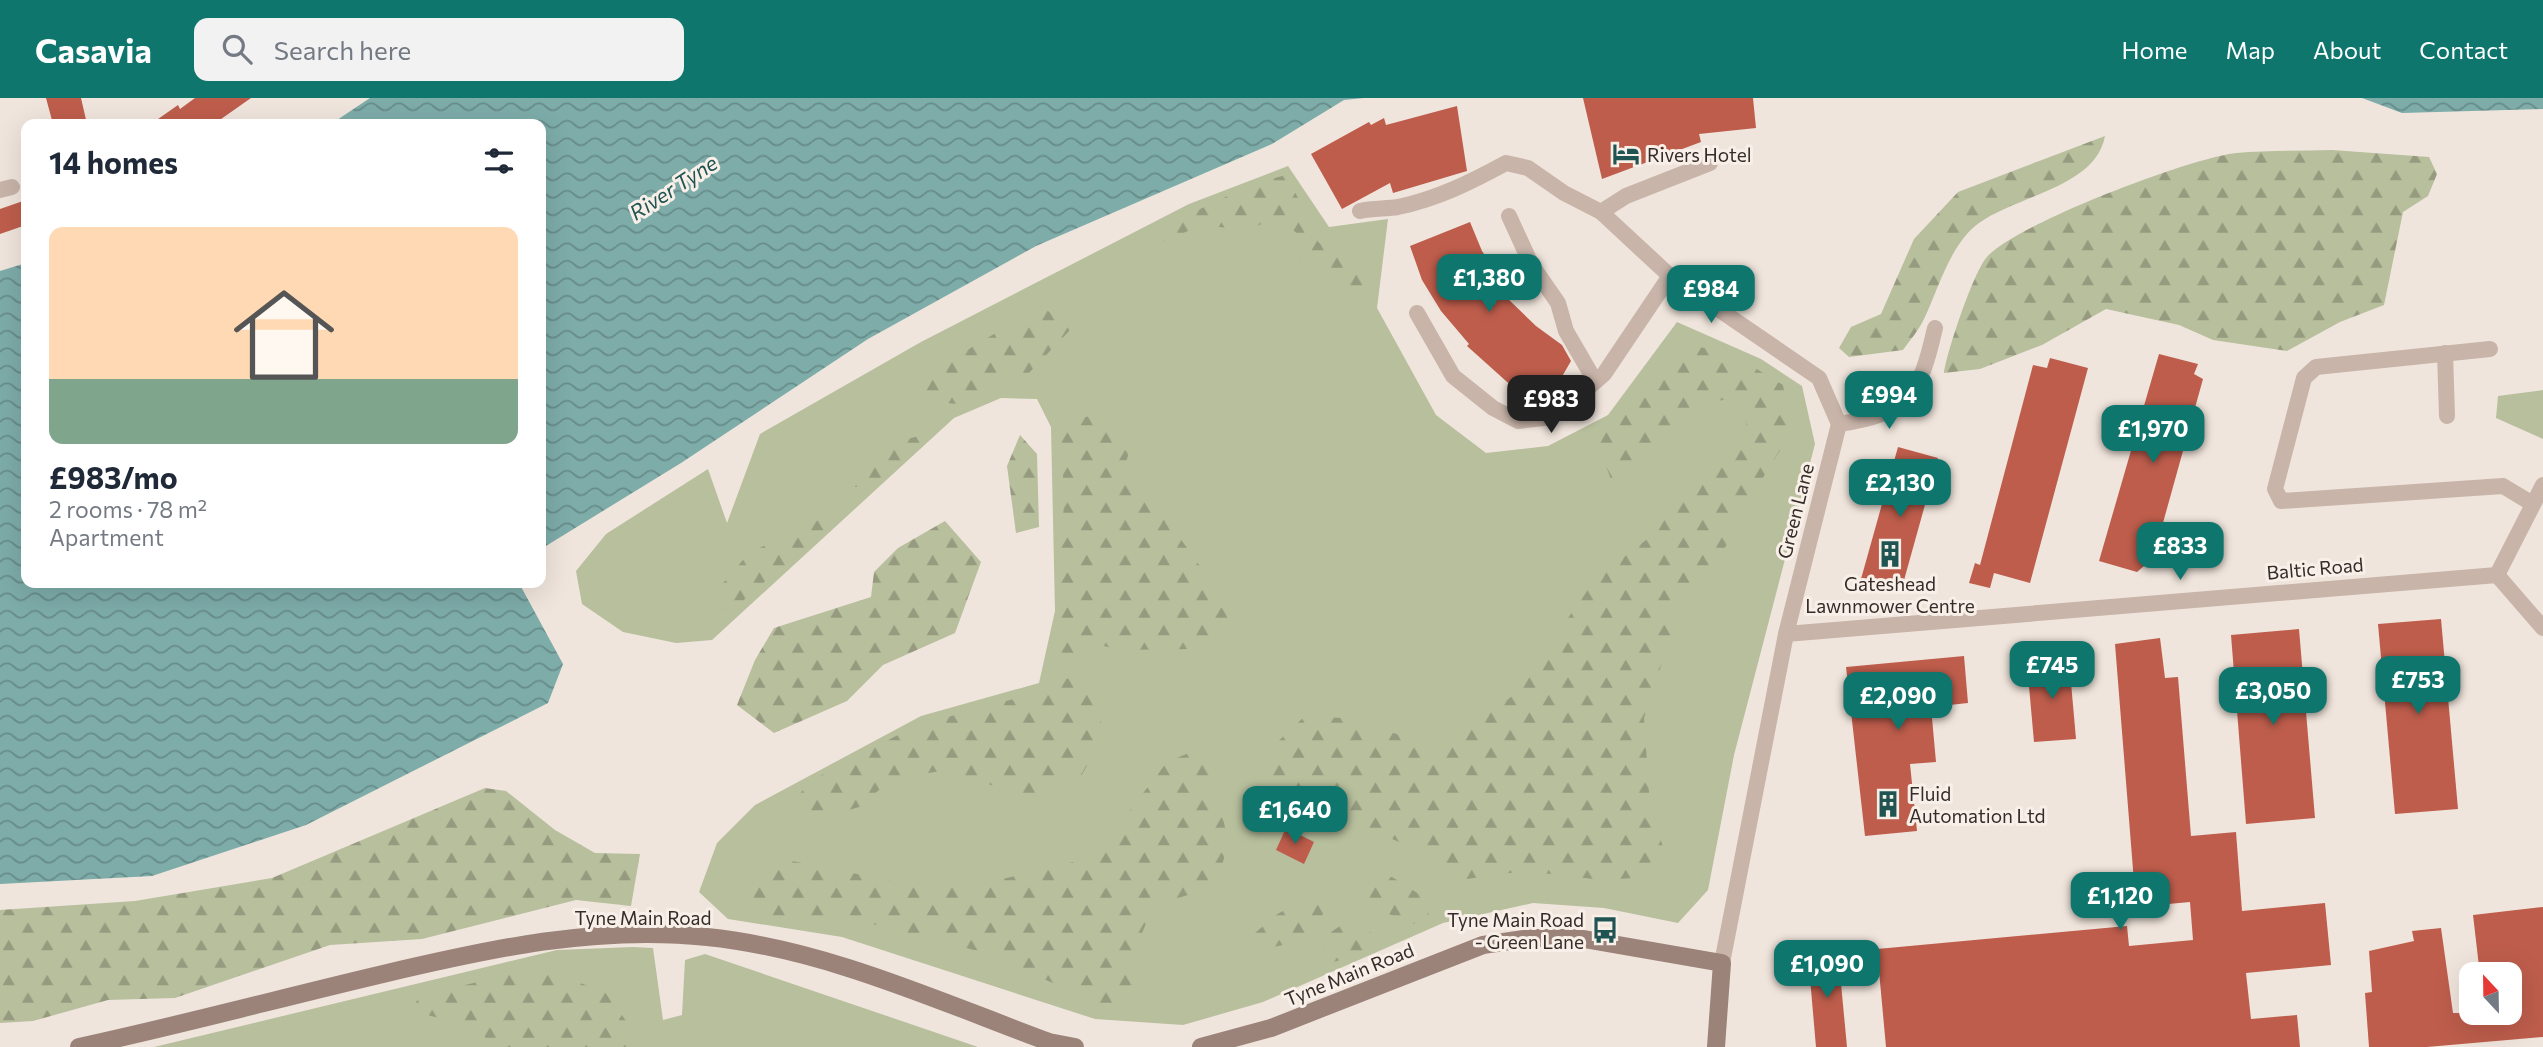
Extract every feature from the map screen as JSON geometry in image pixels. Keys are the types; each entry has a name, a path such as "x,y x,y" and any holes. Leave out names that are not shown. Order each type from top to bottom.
{"street":[{"path":"1360,211 1396,207 1428,199 1462,187 1506,163 1528,168 1564,193 1601,212 1670,276 1819,378 1839,424 1873,419 1894,407 1917,388 1935,328"},
{"path":"1601,212 1626,196 1710,163"},
{"path":"1509,216 1531,264 1558,303 1566,331 1595,381"},
{"path":"1417,313 1453,376 1493,408 1518,421 1544,418 1572,402 1604,374 1670,276"},
{"path":"2490,349 2316,367 2304,378 2275,489 2276,497 2281,501 2503,486 2533,504"},
{"path":"2445,353 2447,416"},
{"name":"Green Lane","path":"1716,1047 1722,963 1786,634 1839,424"},
{"path":"2543,485 2497,575 2543,628"},
{"name":"Baltic Road","path":"1786,634 2497,575"},
{"name":"Tyne Main Road","path":"79,1047 506,947 579,935 668,934 706,937 811,956 1049,1042 1075,1047"},
{"name":"Tyne Main Road","path":"1201,1047 1271,1028 1483,945 1530,938 1578,938 1722,963"}],"green space":[{"path":"2105,136 2099,153 2071,179 1995,213 1969,232 1946,267 1922,323 1903,350 1849,357 1839,348 1851,327 1881,314 1914,239 1958,192"},
{"path":"2332,150 2429,157 2437,174 2428,196 2403,212 2384,305 2340,322 2287,351 2213,340 2179,325 2106,309 2042,345 1980,369 1944,373 1961,313 1986,258 2030,228 2104,195 2213,158 2248,152"},
{"path":"1288,166 1329,227 1388,219 1377,308 1436,415 1486,453 1548,446 1608,415 1677,322 1761,359 1802,386 1815,444 1734,755 1708,890 1678,923 1604,908 1533,903 1443,923 1263,1002 1183,1025 1095,1019 842,937 728,919 699,892 717,843 755,805 921,716 1039,683 1055,611 1051,427 1037,399 1001,398 954,418 712,640 676,643 623,632 582,604 576,571 606,534 708,469 727,523 760,434 921,342 1189,204"},
{"path":"1286,175 1318,242 1377,276 1368,294 1302,263 1295,249 1304,240 1279,217 1247,230 1201,225 1166,241 1145,235 1253,184"},
{"path":"1041,306 1072,328 1028,374 1014,371 968,405 915,400 915,381"},
{"path":"1676,346 1724,349 1783,385 1791,433 1749,500 1726,546 1680,607 1644,718 1650,807 1664,850 1633,878 1602,880 1525,871 1466,879 1413,848 1344,818 1299,810 1268,790 1261,772 1269,750 1305,716 1342,718 1431,744 1454,739 1515,694 1596,578 1658,531 1676,500 1747,427 1739,397 1707,403 1671,445 1611,479 1594,436 1641,397"},
{"path":"2543,390 2543,439 2496,418 2498,396"},
{"path":"1105,413 1131,446 1126,462 1219,593 1229,622 1192,649 1121,650 1091,643 1081,659 1054,660 1064,502 1061,422"},
{"path":"1020,435 1037,454 1039,527 1016,533 1007,466"},
{"path":"919,436 924,442 877,487 855,487 871,448"},
{"path":"831,514 821,535 805,551 727,615 712,596 749,553"},
{"path":"945,521 981,562 955,633 883,665 847,701 774,733 737,705 755,660 774,628 871,597 874,572 898,548"},
{"path":"1081,678 1106,733 1081,776 1029,796 942,771 893,778 859,807 822,818 791,805 810,781 915,726 1024,696 1055,679"},
{"path":"1196,750 1219,772 1210,788 1225,826 1226,846 1220,870 1215,885 1168,902 1158,908 1150,918 1139,943 1135,971 1136,997 1116,1010 978,951 873,924 769,916 752,901 743,884 753,869 792,861 922,887 990,882 1094,857 1167,762"},
{"path":"485,788 506,791 555,830 595,853 640,854 631,906 576,900 422,939 330,945 175,998 108,1000 33,1021 0,1023 0,910 135,901 272,878"},
{"path":"1392,877 1422,896 1429,914 1414,924 1366,905 1363,893 1370,880"},
{"path":"1317,891 1327,909 1302,941 1259,950 1255,933 1276,915"},
{"path":"1351,919 1377,937 1373,949 1322,966 1319,961 1331,932"},
{"path":"653,948 663,1020 682,1015 685,960 705,954 978,1047 154,1047 557,950"},
{"path":"539,968 605,992 637,1036 632,1047 492,1047 478,1027 410,1011 421,995"}],"water":[{"name":"River Tyne","path":"370,98 1364,98 1344,100 1272,144 1036,246 868,339 681,463 546,546 546,119 338,119"},
{"path":"2362,98 2543,98 2543,109 2402,113"},
{"path":"21,265 21,588 522,588 563,664 548,703 306,825 152,876 0,884 0,271"}],"building":[{"path":"46,98 81,98 86,119 52,119"},
{"path":"195,98 251,98 221,119 158,119 178,105 180,109"},
{"path":"1583,98 1753,98 1756,128 1699,134 1701,142 1602,179"},
{"path":"1457,106 1467,171 1393,193 1390,183 1342,209 1311,154 1369,122 1371,125 1384,118 1386,125"},
{"path":"21,202 21,227 0,234 0,209"},
{"path":"1470,222 1482,251 1511,294 1506,297 1536,326 1562,345 1571,361 1545,406 1516,390 1467,346 1469,344 1441,311 1422,280 1410,246"},
{"path":"2159,354 2198,364 2194,374 2203,379 2151,566 2144,566 2137,572 2099,561"},
{"path":"2050,358 2088,368 2030,583 1994,573 1990,588 1969,583 1975,563 1980,565 2033,365 2047,368"},
{"path":"1898,447 1938,458 1901,591 1861,579"},
{"path":"2441,619 2458,809 2395,814 2378,624"},
{"path":"2299,629 2315,818 2246,824 2231,635"},
{"path":"2160,638 2165,678 2178,677 2191,836 2236,832 2242,911 2325,903 2331,965 2246,973 2251,1019 2297,1015 2300,1047 1886,1047 1877,949 2127,926 2129,946 2193,940 2190,902 2136,907 2115,644"},
{"path":"1964,656 1968,703 1931,707 1936,762 1910,764 1917,831 1865,836 1846,667"},
{"path":"2069,660 2076,739 2034,742 2027,664"},
{"path":"1286,828 1314,842 1304,864 1276,850"},
{"path":"2543,907 2543,1037 2427,1047 2369,1047 2365,993 2372,992 2369,951 2414,941 2412,931 2441,928 2453,1013 2459,1013 2459,1026 2522,1026 2522,962 2478,962 2473,915"},
{"path":"1838,952 1847,1047 1816,1047 1808,955"}],"place":[{"name":"Rivers Hotel","path":"1626,154"},
{"name":"Gateshead Lawnmower Centre","path":"1890,554"},
{"name":"Fluid Automation Ltd","path":"1888,804"},
{"name":"Tyne Main Road - Green Lane","path":"1605,930"}]}
